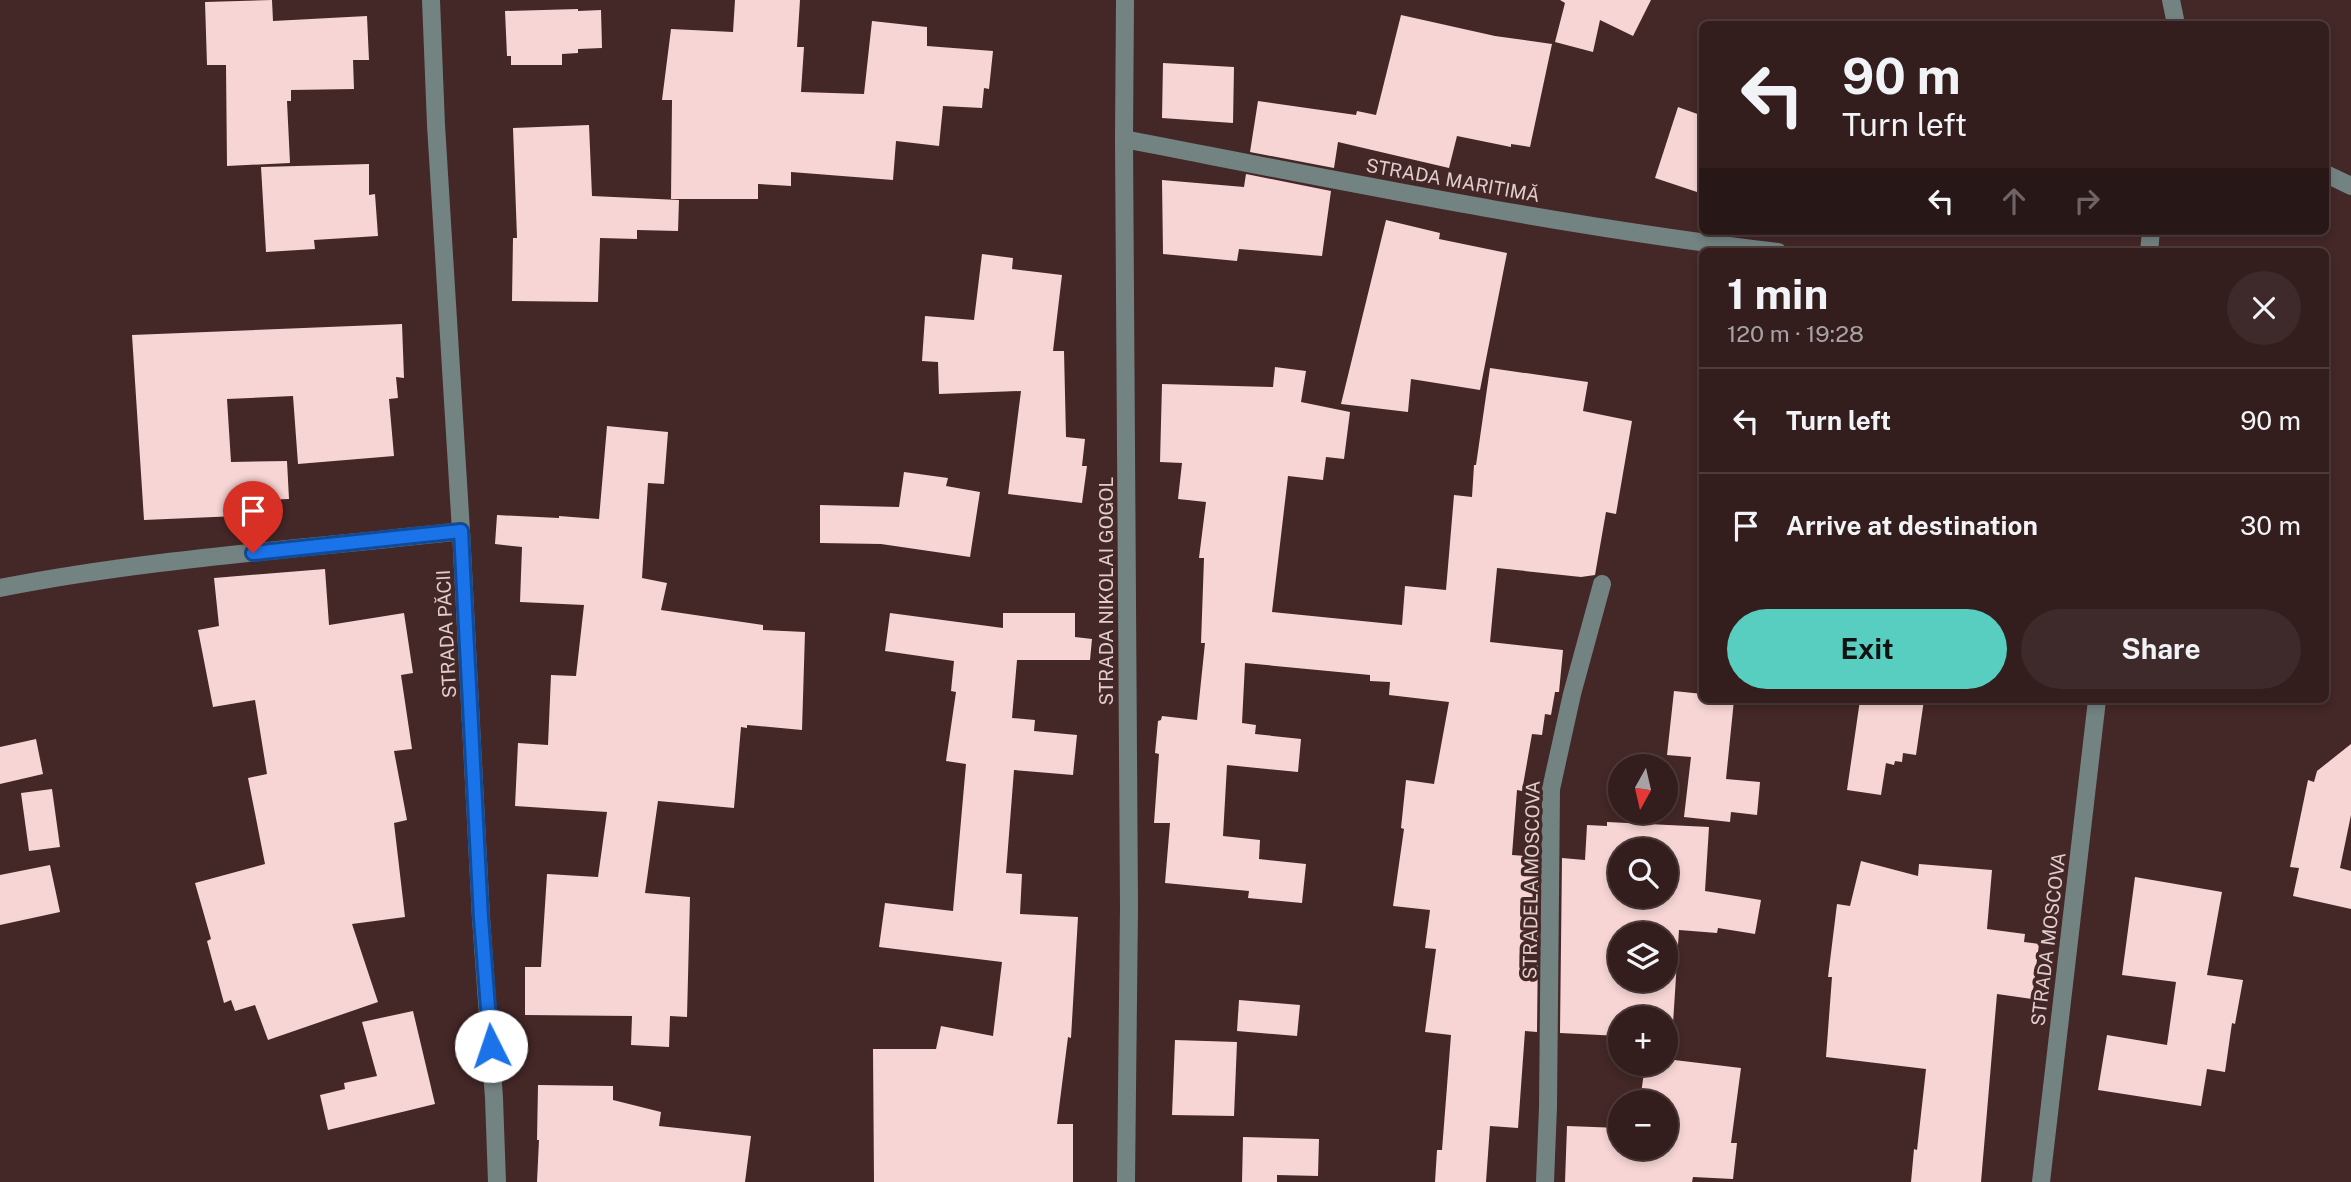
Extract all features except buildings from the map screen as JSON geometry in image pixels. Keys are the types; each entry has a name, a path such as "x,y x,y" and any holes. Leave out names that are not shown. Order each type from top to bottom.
{"street":[{"name":"STRADA PĂCII","path":"431,0 481,918 495,1098 497,1182"},
{"name":"STRADA NIKOLAI GOGOL","path":"1125,0 1129,893 1126,1182"},
{"path":"2171,0 2175,21"},
{"name":"STRADA MARITIMĂ","path":"1124,139 1363,186 1630,232 1748,248"},
{"path":"2329,175 2351,186"},
{"path":"0,588 207,556 322,547 461,531"},
{"name":"STRADELA MOSCOVA","path":"1545,1182 1551,789 1572,694 1602,584"},
{"name":"STRADA MOSCOVA","path":"2041,1182 2097,703"}],"route":[{"path":"253,553 461,531 481,918 491,1046"}]}
